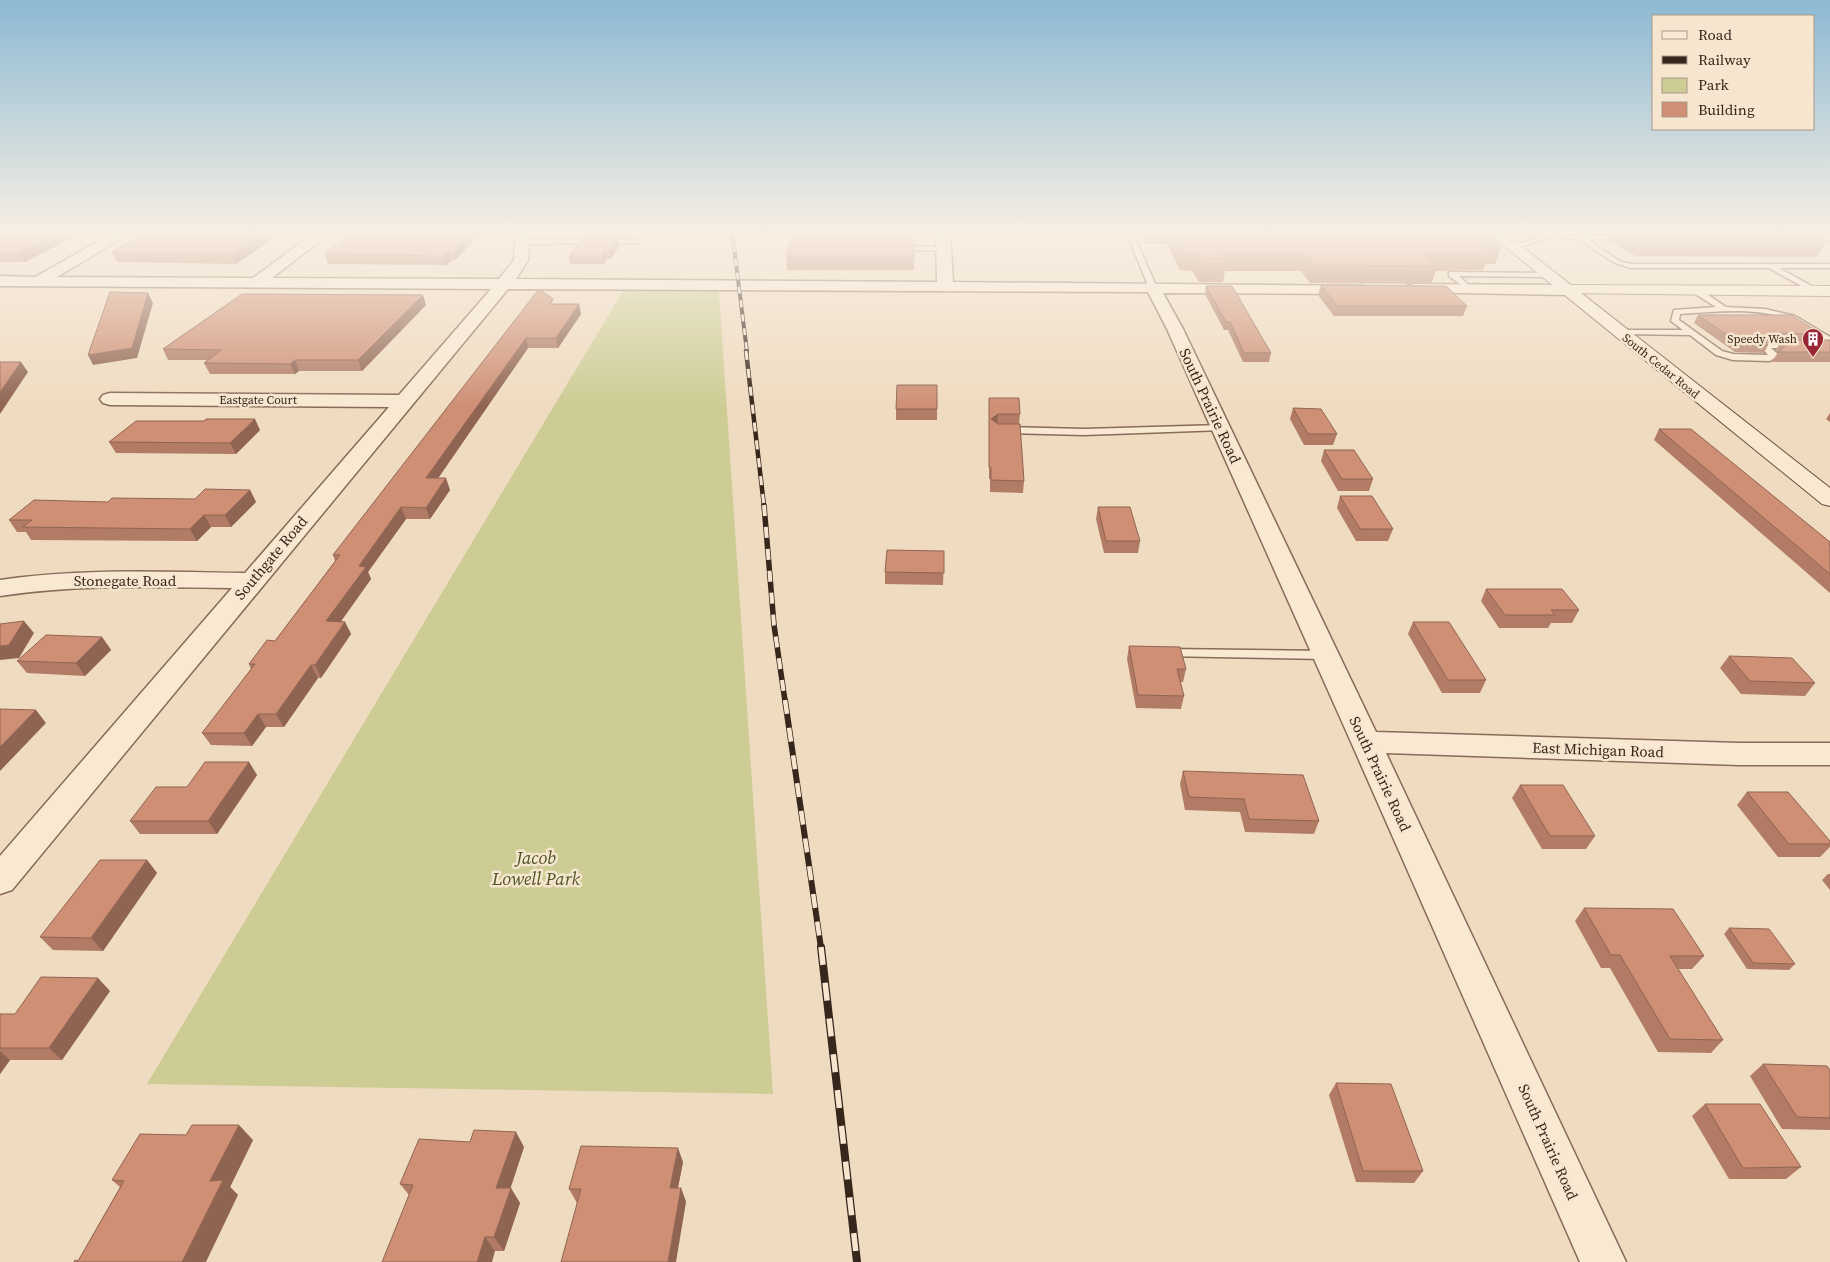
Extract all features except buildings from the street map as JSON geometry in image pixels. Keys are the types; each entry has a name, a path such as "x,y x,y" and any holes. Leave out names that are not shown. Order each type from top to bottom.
{"main road":[{"path":"1567,290 1822,291"},
{"name":"South Cedar Road","path":"1567,290 1830,499"}],"street":[{"name":"Southgate Road","path":"0,880 498,290"},
{"name":"South Prairie Road","path":"1154,290 1221,428 1326,655 1603,1262"},
{"path":"1557,290 1567,290"},
{"name":"Eastgate Court","path":"110,399 405,401"},
{"name":"Stonegate Road","path":"0,588 26,583 89,579 251,581"},
{"name":"East Michigan Road","path":"1366,742 1740,754 1830,754"}],"lane":[{"path":"1695,290 1724,309"},
{"path":"1829,350 1763,345 1775,355 1770,358 1733,357 1719,353 1674,320 1677,312 1724,309 1764,311 1792,318 1830,340"},
{"path":"1620,332 1690,333"},
{"path":"1771,351 1785,351"},
{"path":"997,430 1084,432 1221,428"},
{"path":"1149,652 1326,655"}],"green space":[{"name":"Jacob Lowell Park","path":"623,291 719,292 773,1094 147,1084"}],"railway":[{"path":"739,290 747,352"},
{"path":"746,351 764,506"},
{"path":"764,505 774,625 785,701"},
{"path":"785,700 821,948"},
{"path":"821,947 857,1262"}],"place":[{"name":"Speedy Wash","path":"1813,358"}]}
